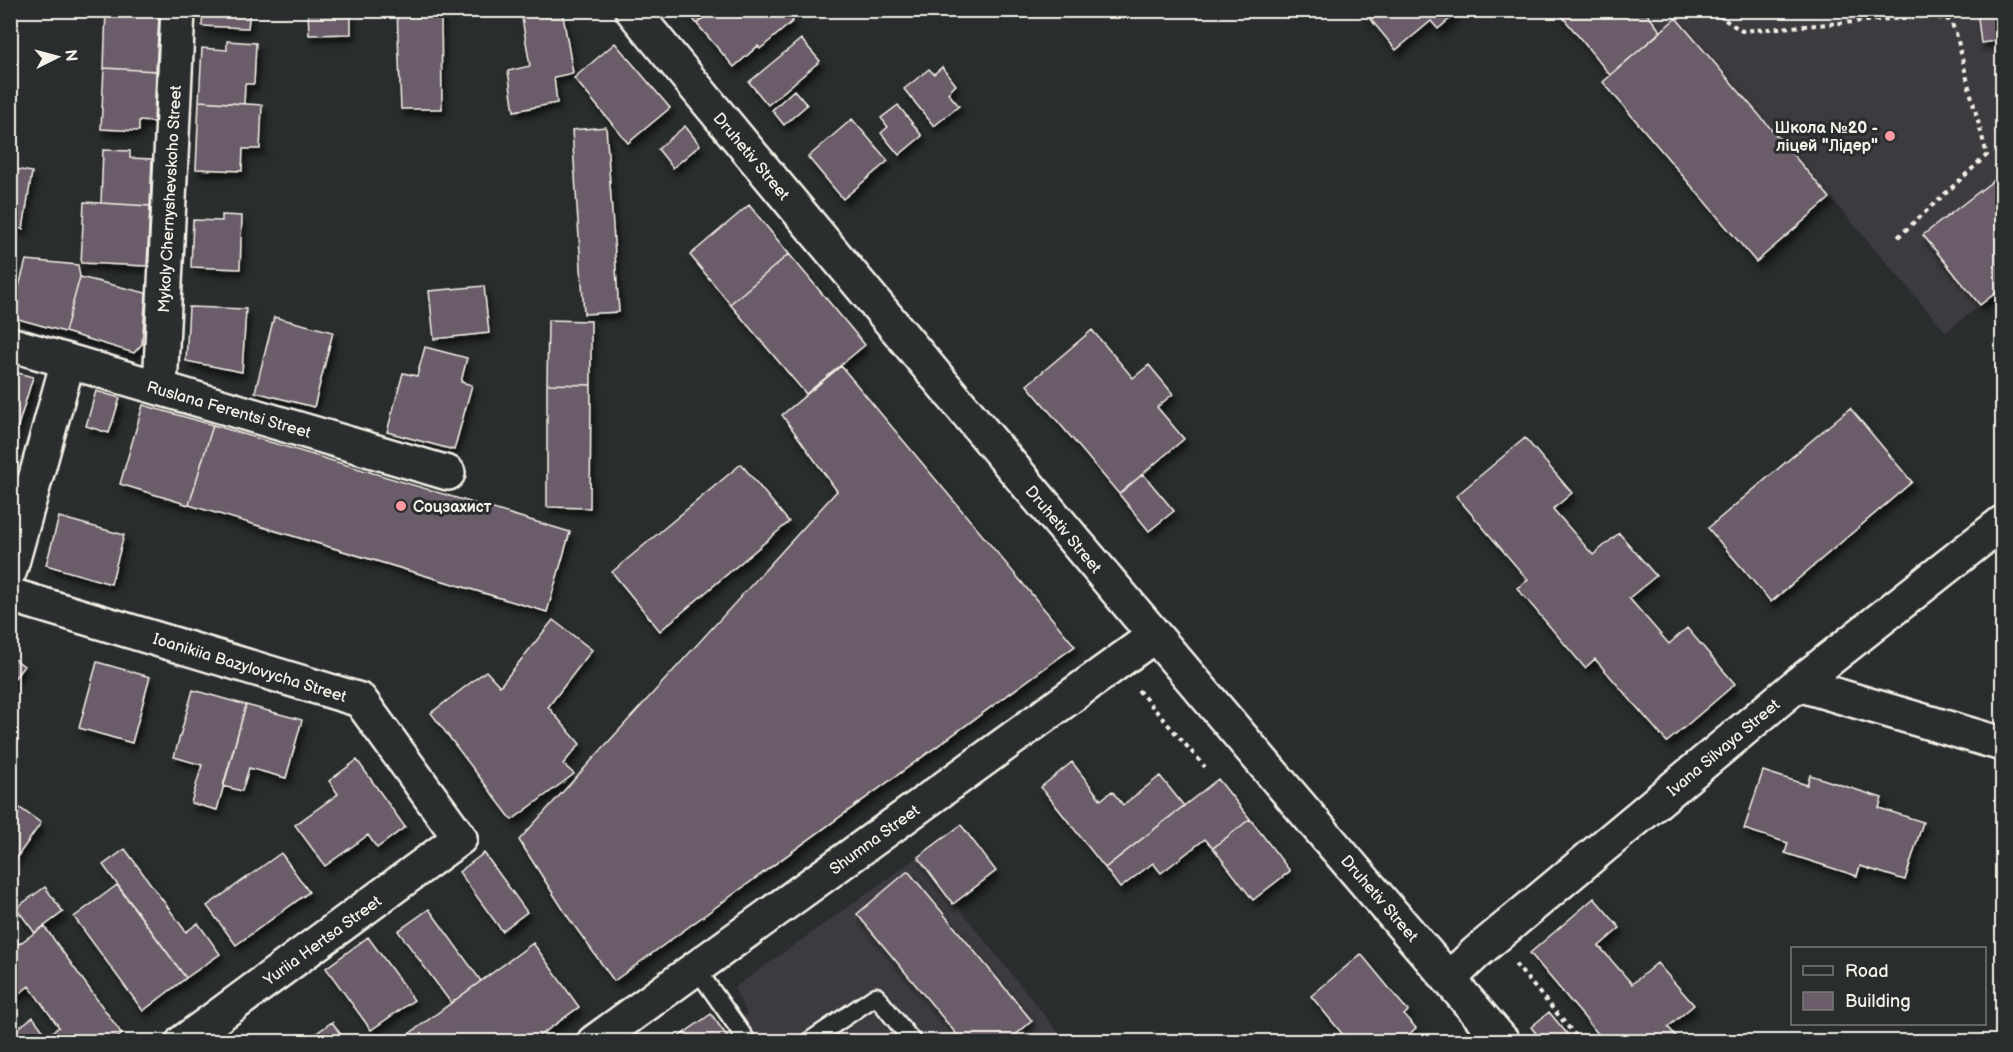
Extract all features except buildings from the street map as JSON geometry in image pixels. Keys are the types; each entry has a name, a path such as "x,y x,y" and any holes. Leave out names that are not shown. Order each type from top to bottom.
{"street":[{"name":"Mykoly Chernyshevskoho Street","path":"160,388 178,10"},
{"name":"Druhetiv Street","path":"632,10 823,242 1154,636 1503,1041"},
{"name":"Ruslana Ferentsi Street","path":"10,344 448,473"},
{"path":"10,570 68,361"},
{"name":"Ivana Silvaya Street","path":"1449,979 1487,944 1798,684 2002,523"},
{"name":"Ioanikiia Bazylovycha Street","path":"10,595 360,700 460,838"},
{"name":"Shumna Street","path":"594,1041 1154,636"},
{"path":"1798,684 2002,744"},
{"name":"Yuriia Hertsa Street","path":"183,1041 460,838"}],"lane":[{"path":"696,968 748,1041"},
{"path":"808,1041 876,996 913,1041"}],"path":[{"path":"1710,10 1742,31 1928,15 1950,20 1956,33 1987,155 1897,238"},
{"path":"1131,682 1205,767"},
{"path":"1508,956 1581,1041"}],"shaded area":[{"name":"Школа №20 - ліцей \"Лідер\"","path":"1557,11 2002,11 2002,288 1946,332 1677,19 1610,75"},
{"path":"918,857 1065,1041 673,1042 711,1014 725,1032 747,1014 734,988"}],"place":[{"name":"Школа №20 - ліцей \"Лідер\"","path":"1890,136"},
{"name":"Соцзахист","path":"401,506"}]}
